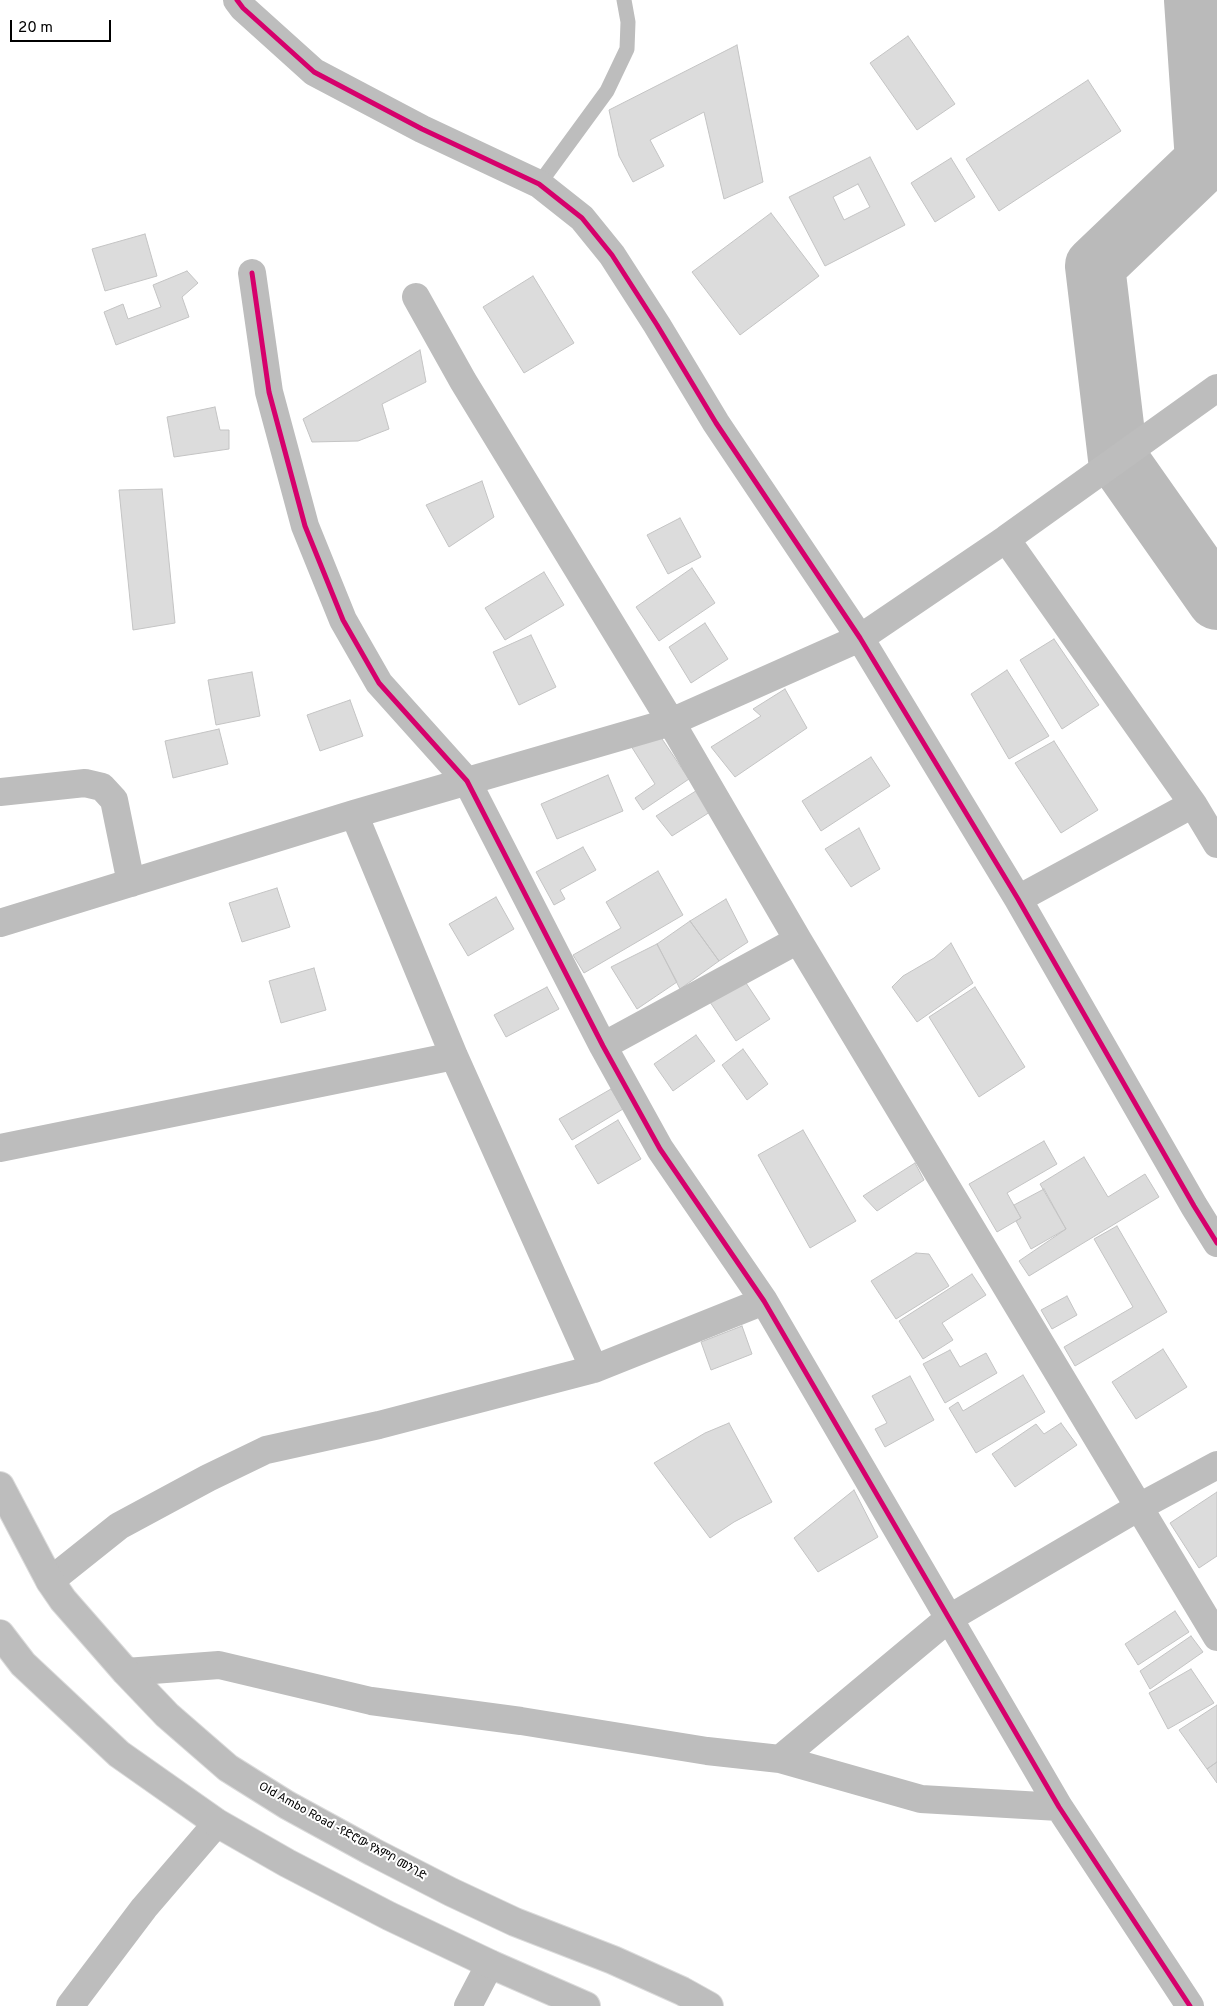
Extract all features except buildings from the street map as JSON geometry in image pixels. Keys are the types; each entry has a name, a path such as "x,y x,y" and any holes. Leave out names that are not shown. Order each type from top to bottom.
{"street":[{"path":"237,0 243,8 314,72 422,129 539,184 582,218 612,254 716,423 860,638 1018,899 1217,1243"},
{"path":"252,273 269,392 305,526 343,620 379,683 467,781 603,1046 660,1149 764,1301 1059,1807 1190,2006"},
{"path":"416,297 463,381 671,722 798,940 1217,1637"},
{"path":"0,923 354,814 671,722 860,638 1006,539 1217,388"},
{"path":"1006,539 1193,804 1217,844"},
{"path":"0,792 86,783 102,787 114,800 131,883"},
{"path":"1018,899 1193,804"},
{"path":"354,814 454,1056 594,1369"},
{"path":"603,1046 798,940"},
{"path":"0,1148 454,1056"},
{"path":"50,1581 119,1526 208,1478 266,1450 379,1426 594,1369 764,1301"},
{"path":"780,1759 948,1619 1139,1507 1217,1465"},
{"name":"Old Ambo Road -የድሮው የአምቦ መንገድ","path":"0,1486 50,1581 63,1600 126,1672 168,1715 228,1768 287,1805 459,1895 515,1922 613,1960 709,2006"},
{"path":"0,1634 23,1664 120,1754 217,1823 287,1863 380,1912 490,1964 586,2006"},
{"path":"126,1672 219,1666 371,1702 521,1721 707,1751 780,1759 921,1799 1059,1807"},
{"path":"70,2006 144,1908 217,1823"},
{"path":"468,2006 490,1964"}],"lane":[{"path":"539,184 607,91 627,48 628,22 624,0"}],"waterway":[{"path":"1194,0 1205,161 1095,266 1118,459 1217,600"}],"cycle path":[{"path":"237,0 243,8 314,72 422,129 539,184 582,218 612,255 716,423 860,638 1018,899 1217,1243"},
{"path":"252,273 269,392 305,526 343,620 379,683 467,781 603,1046 660,1149 764,1301 1059,1807 1190,2006"}]}
